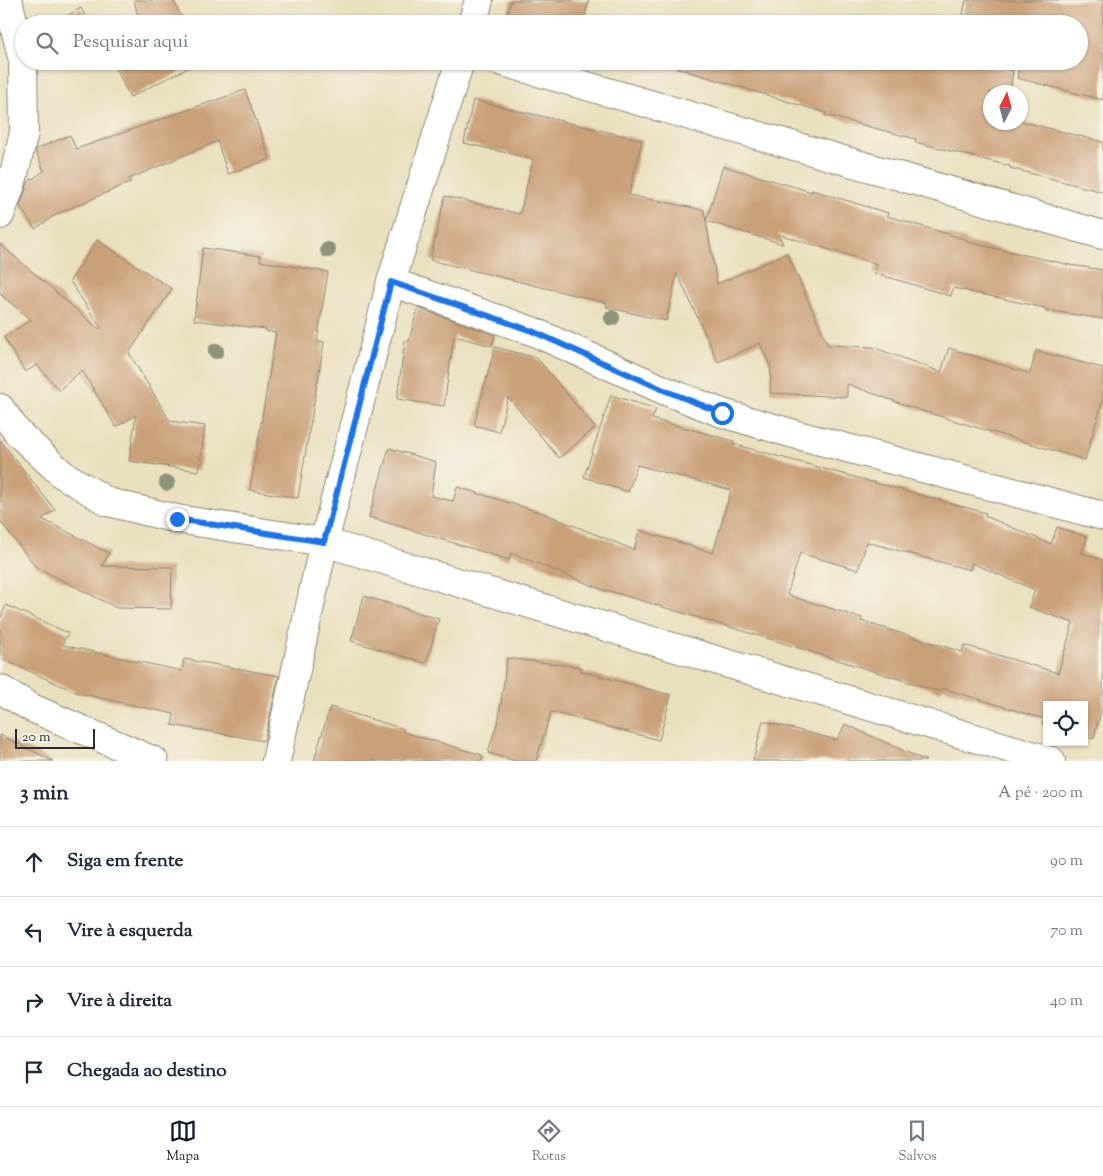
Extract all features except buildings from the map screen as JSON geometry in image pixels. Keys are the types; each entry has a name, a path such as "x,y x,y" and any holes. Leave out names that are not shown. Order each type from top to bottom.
{"street":[{"path":"8,0 15,28"},
{"path":"475,15 479,0"},
{"path":"0,215 12,182 24,133 23,70"},
{"path":"276,761 324,542 391,282 457,70"},
{"path":"531,70 1103,235"},
{"path":"391,282 532,331 666,391 722,413 1103,516"},
{"path":"0,408 17,432 62,474 108,502 177,519 324,542 1051,761"},
{"path":"0,689 32,708 154,761"}],"route":[{"path":"177,519 324,542 391,282 532,331 666,391 722,413"}]}
